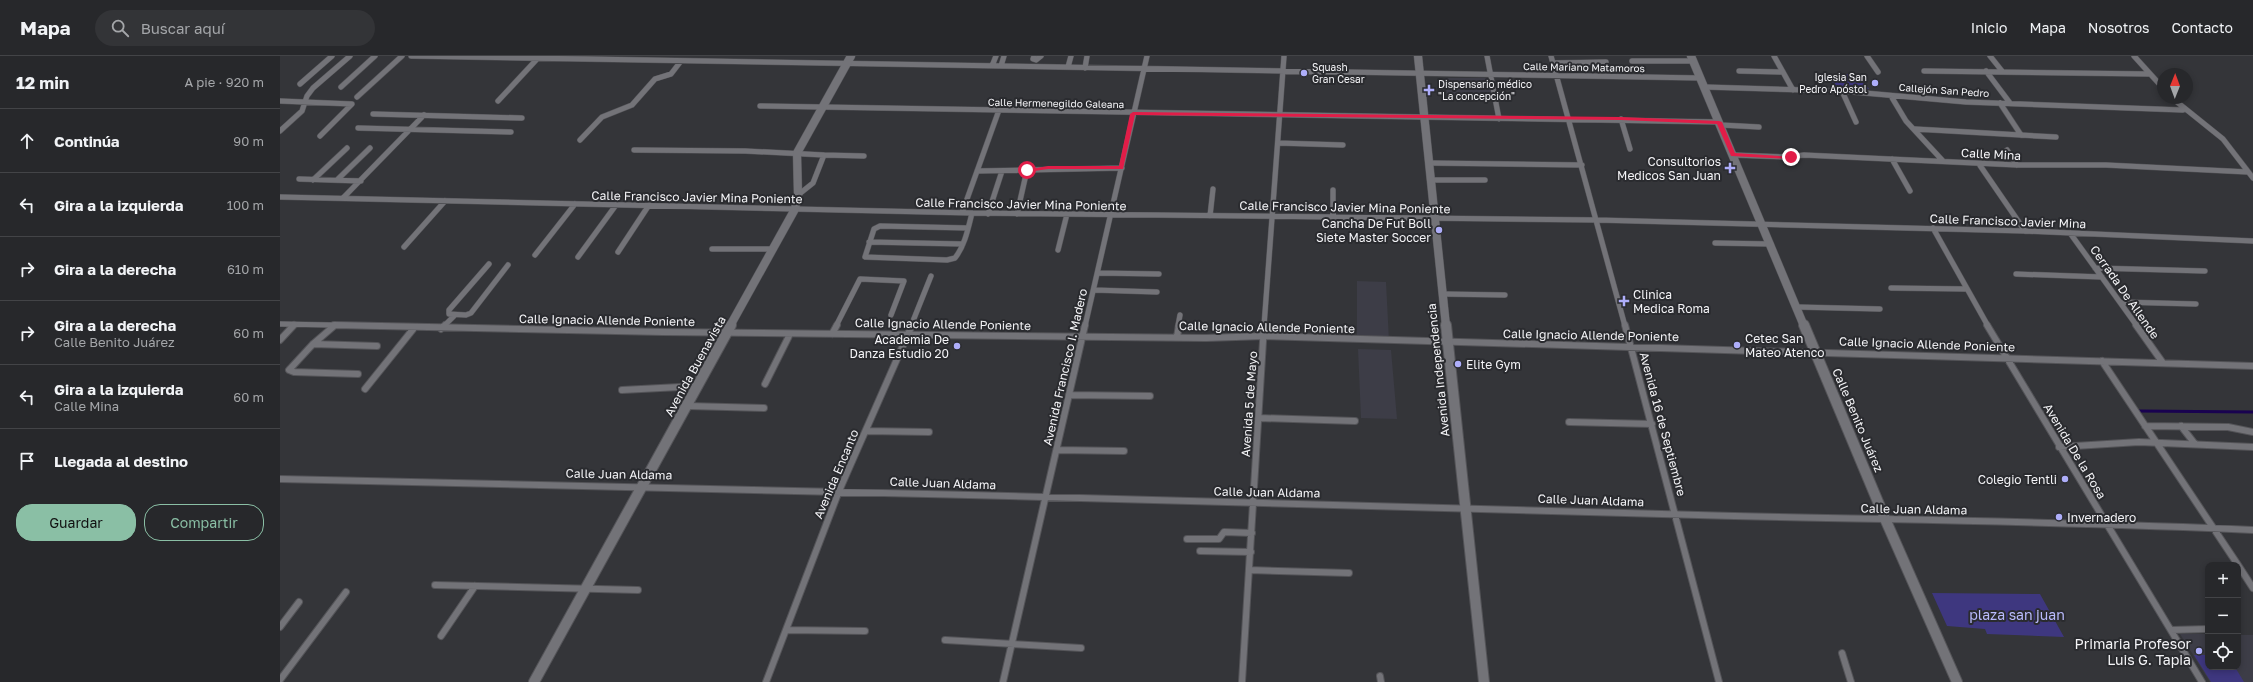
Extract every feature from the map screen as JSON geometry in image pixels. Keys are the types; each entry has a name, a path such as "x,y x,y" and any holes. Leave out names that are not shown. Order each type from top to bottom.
{"main road":[{"path":"797,153 850,56"},
{"name":"Avenida Independencia","path":"1418,56 1484,682"},
{"name":"Calle Benito Juárez","path":"1692,58 1886,521 1958,682"},
{"name":"Avenida Buenavista","path":"534,682 587,589 796,209 798,195 797,153"}],"street":[{"path":"300,84 332,56"},
{"path":"280,131 302,111 313,88 350,56"},
{"path":"341,88 374,56"},
{"path":"357,97 402,56"},
{"name":"Calle Mariano Matamoros","path":"411,56 647,58 721,62 1701,78"},
{"path":"721,62 726,56"},
{"path":"1034,56 1033,59 1036,60 1041,56"},
{"path":"1068,67 1071,56"},
{"path":"1085,68 1087,56"},
{"name":"Avenida Francisco I. Madero","path":"1003,682 1058,450 1069,395 1112,215 1133,114 1147,56"},
{"name":"Avenida 5 de Mayo","path":"1242,682 1265,336 1271,216 1281,115 1284,56"},
{"path":"1487,56 1499,119"},
{"name":"Avenida 16 de Septiembre","path":"1551,56 1570,118 1632,347 1719,682"},
{"path":"1774,56 1793,90"},
{"path":"1868,56 1878,72"},
{"path":"1990,56 2002,71"},
{"path":"2134,56 2157,82"},
{"path":"992,66 995,57 1004,57 1001,66"},
{"path":"498,101 538,58"},
{"path":"1632,61 1692,58"},
{"path":"580,140 602,116 632,105 655,79 671,74 681,61"},
{"path":"1553,63 1606,62"},
{"path":"1739,71 1783,72"},
{"path":"1924,71 2150,74"},
{"path":"1986,71 2010,103"},
{"name":"Callejón San Pedro","path":"1704,87 1842,91 1891,96 2000,103 2183,110"},
{"path":"1842,91 1856,122"},
{"path":"1891,96 1906,121 1943,161"},
{"path":"280,101 352,104 320,136"},
{"path":"280,107 286,102"},
{"path":"2000,103 2021,135"},
{"path":"2178,104 2183,110 2217,133 2253,178"},
{"name":"Calle Hermenegildo Galeana","path":"760,106 1133,114 1499,119 1621,119 1759,126"},
{"path":"962,213 999,110"},
{"path":"373,114 522,118"},
{"path":"344,198 424,115"},
{"path":"1621,119 1630,149"},
{"path":"358,128 510,132"},
{"path":"1915,129 2021,135 2055,139"},
{"path":"1278,143 1343,145"},
{"path":"313,180 347,148"},
{"path":"337,180 370,148"},
{"path":"634,150 797,153 864,156"},
{"path":"2007,150 2017,166"},
{"path":"798,195 813,183 824,155"},
{"name":"Calle Mina","path":"1733,155 1791,157 1804,155 2017,166 2106,165 2248,172"},
{"path":"1892,159 1910,191"},
{"path":"1429,163 1582,165"},
{"path":"1979,164 2025,231"},
{"path":"977,171 1048,168 1122,168"},
{"path":"1017,214 1027,170"},
{"path":"988,214 1002,171"},
{"path":"299,179 361,180"},
{"path":"1431,180 1485,180"},
{"path":"1210,216 1213,189"},
{"path":"1333,190 1333,218"},
{"name":"Calle Francisco Javier Mina Poniente","path":"280,197 972,214 1597,220 1762,224"},
{"path":"404,247 445,201"},
{"path":"535,255 575,204"},
{"path":"578,257 616,205"},
{"path":"618,252 649,205"},
{"path":"968,228 880,226 874,229 865,254 868,258 947,260 954,258 959,254 963,244 968,228 972,214"},
{"path":"1058,250 1067,214"},
{"name":"Calle Francisco Javier Mina","path":"1762,224 2025,231 2253,242"},
{"name":"Avenida De la Rosa","path":"1933,228 1966,289 2059,447 2172,630 2202,682"},
{"name":"Cerrada De Allende","path":"2070,233 2163,364"},
{"path":"869,242 963,244"},
{"path":"1715,243 1771,244"},
{"path":"712,248 774,250"},
{"path":"490,264 449,310 448,314 454,316 470,313 508,265"},
{"path":"2094,268 2205,271"},
{"path":"1098,272 1159,274"},
{"path":"2016,274 2102,277"},
{"name":"Avenida Encanto","path":"766,682 839,491 908,335 930,276"},
{"path":"832,334 860,280 904,281 891,316"},
{"path":"1891,288 1966,289"},
{"path":"1094,290 1157,292"},
{"path":"1443,294 1504,295"},
{"path":"2120,302 2196,304"},
{"path":"1797,307 1880,309"},
{"path":"1177,337 1180,315"},
{"path":"441,329 454,316"},
{"name":"Calle Ignacio Allende Poniente","path":"280,324 441,329 790,334 1177,337 1265,336 1448,343 1816,351 2253,366"},
{"path":"281,337 294,325"},
{"path":"334,326 313,344 289,370 294,372 358,374"},
{"path":"365,389 414,328"},
{"path":"765,384 790,334"},
{"path":"313,344 378,346"},
{"path":"2102,361 2236,562"},
{"path":"622,390 699,386"},
{"path":"1069,395 1150,396"},
{"path":"688,406 764,408"},
{"path":"1259,418 1355,420"},
{"path":"1570,422 1652,424"},
{"path":"2145,426 2228,427 2253,432"},
{"path":"2181,426 2195,444"},
{"path":"866,430 929,432"},
{"path":"2059,447 2116,442 2253,447"},
{"path":"1058,450 1124,451"},
{"name":"Calle Juan Aldama","path":"280,479 839,491 1886,521 2104,522 2253,530"},
{"path":"1187,539 1219,539 1224,532 1252,532"},
{"path":"1200,551 1251,552"},
{"path":"1249,570 1349,573"},
{"path":"2241,570 2253,588"},
{"path":"435,585 638,590"},
{"path":"441,636 475,586"},
{"path":"280,680 346,592"},
{"path":"280,627 299,602"},
{"path":"2172,630 2205,629"},
{"path":"786,630 865,631"},
{"path":"945,640 1081,648"},
{"path":"1842,653 1851,682"}],"shaded area":[{"path":"1445,78 1490,78 1493,97 1447,96"},
{"path":"1357,281 1386,282 1389,341 1357,340"},
{"path":"1358,349 1391,350 1397,419 1361,418"},
{"name":"Primaria Profesor Luis G. Tapia","path":"2180,634 2205,634 2205,670 2241,670 2241,635 2253,635 2253,682 2210,682"}],"green space":[{"path":"1827,74 1858,74 1869,89 1837,89"},
{"name":"plaza san juan","path":"1932,593 2040,594 2064,637 1987,634 1985,629 1947,626"},
{"path":"2194,655 2205,655 2205,670 2237,670 2244,682 2211,682"}],"waterway":[{"path":"2139,411 2253,412"}],"place":[{"name":"Squash Gran Cesar","path":"1304,73"},
{"name":"Iglesia San Pedro Apóstol","path":"1875,83"},
{"name":"Dispensario médico \"La concepción\"","path":"1429,90"},
{"name":"Consultorios Medicos San Juan","path":"1730,168"},
{"name":"Cancha De Fut Boll Siete Master Soccer","path":"1439,230"},
{"name":"Clinica Medica Roma","path":"1624,301"},
{"name":"Cetec San Mateo Atenco","path":"1737,345"},
{"name":"Academia De Danza Estudio 20","path":"957,346"},
{"name":"Elite Gym","path":"1458,364"},
{"name":"Colegio Tentli","path":"2065,479"},
{"name":"Invernadero","path":"2059,517"},
{"name":"Primaria Profesor Luis G. Tapia","path":"2199,651"}],"route":[{"path":"1027,170 1048,168 1122,168 1133,114 1499,119 1621,119 1719,122 1733,155 1791,157"}]}
